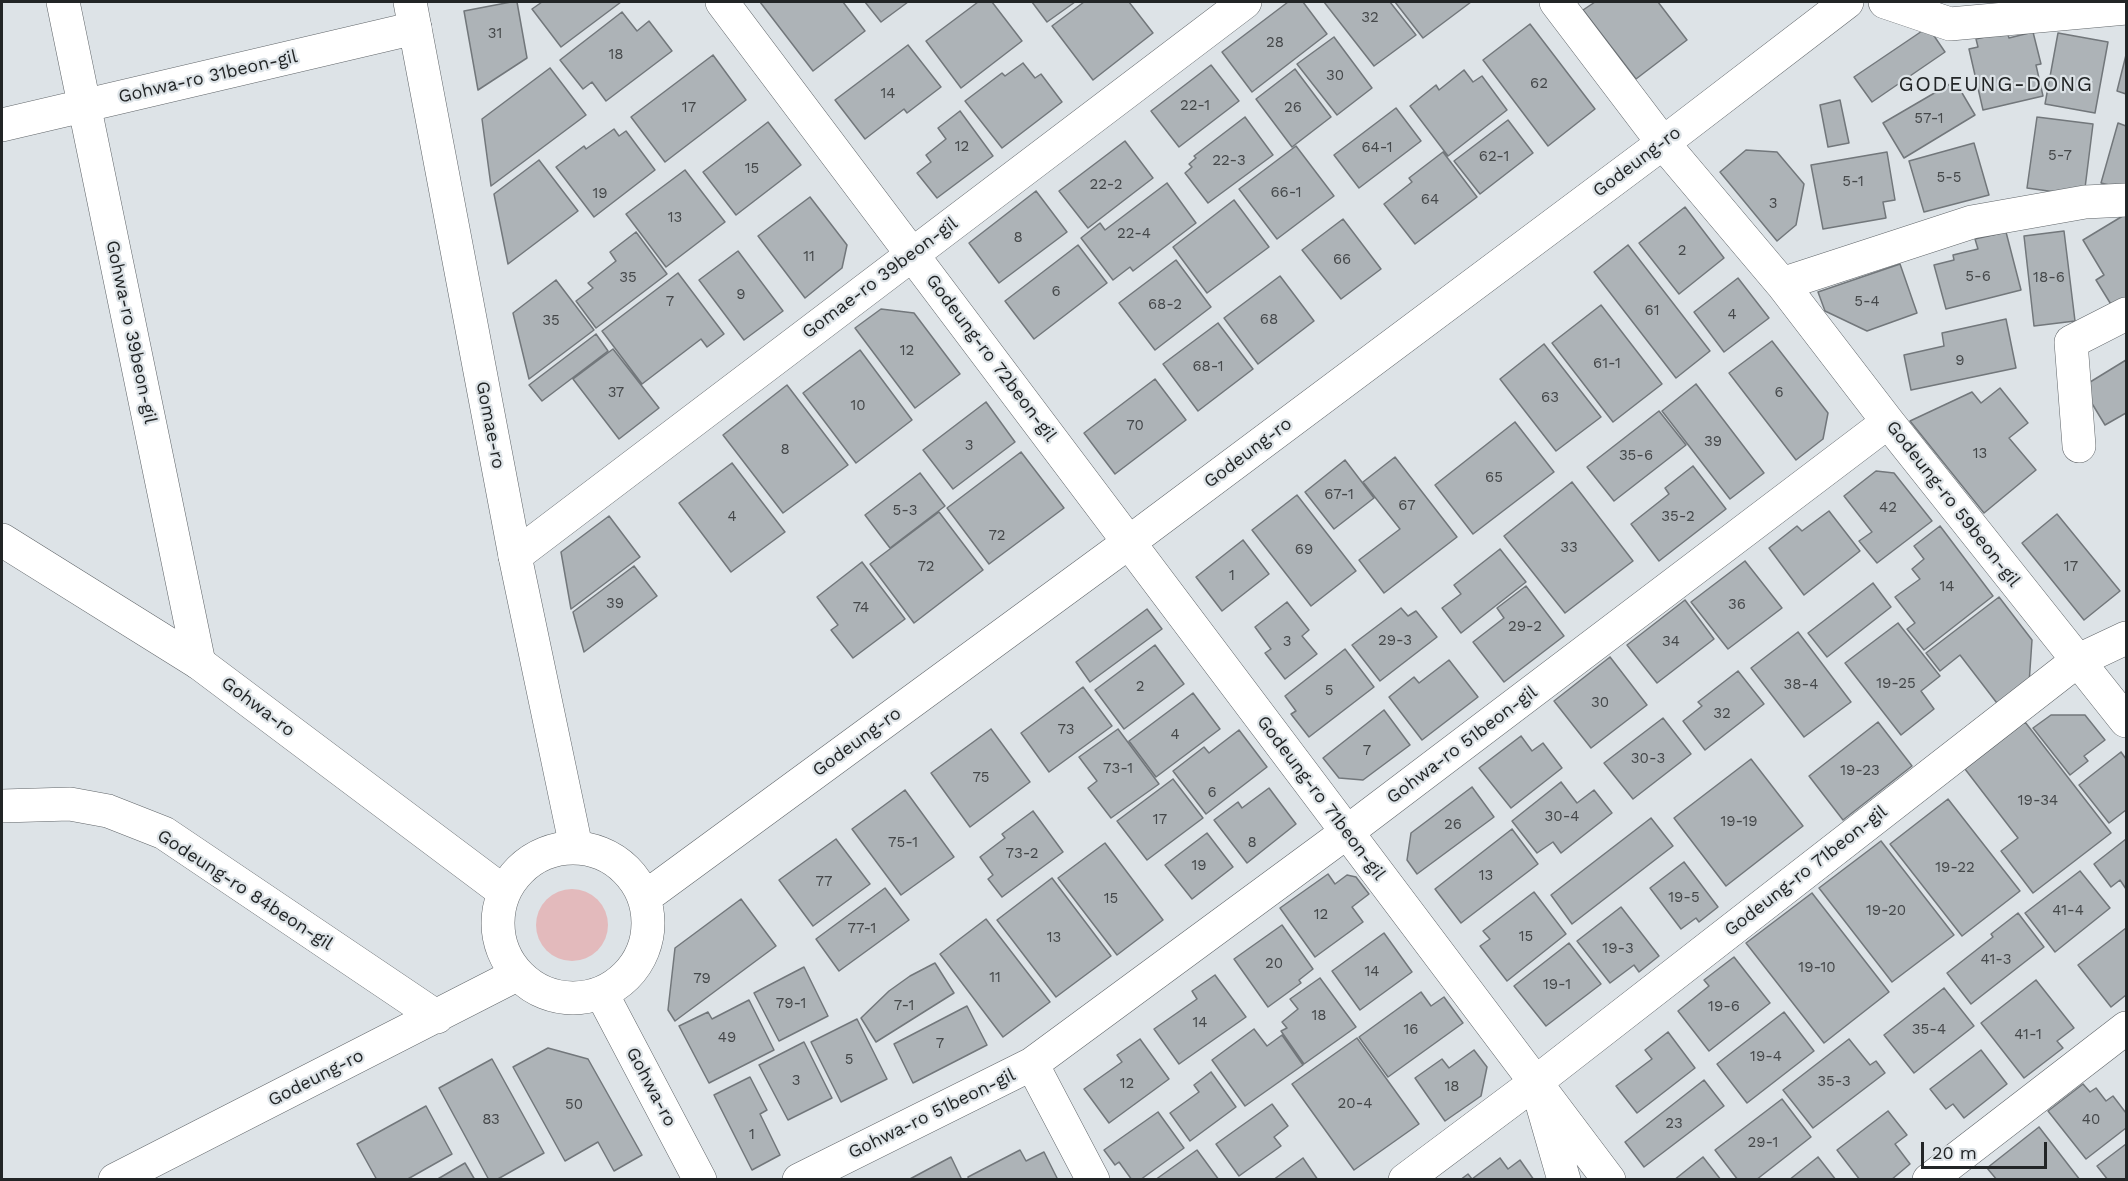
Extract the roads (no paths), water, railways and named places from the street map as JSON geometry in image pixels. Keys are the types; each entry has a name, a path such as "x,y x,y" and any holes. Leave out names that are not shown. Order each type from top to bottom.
{"street":[{"name":"Gohwa-ro 39beon-gil","path":"63,2 199,663"},
{"name":"Godeung-ro 72beon-gil","path":"722,2 913,253 1128,543"},
{"name":"Gomae-ro 39beon-gil","path":"515,556 1245,2"},
{"name":"Godeung-ro 59beon-gil","path":"1556,2 1663,143 1782,284 1888,422 2127,722"},
{"name":"Godeung-ro","path":"644,898 1128,543 1663,143 1847,2"},
{"path":"1885,2 1950,24 2127,8"},
{"name":"Gohwa-ro 31beon-gil","path":"2,125 84,106 412,15"},
{"name":"Gomae-ro","path":"412,15 515,556 576,848"},
{"path":"1782,284 1972,222 2085,202 2127,200"},
{"path":"2079,446 2071,342 2127,314"},
{"name":"Gohwa-ro 51beon-gil","path":"800,1179 1032,1064 1347,832 1888,422"},
{"name":"Gohwa-ro","path":"2,540 199,663 504,892"},
{"name":"Godeung-ro 71beon-gil","path":"1128,543 1609,1179"},
{"name":"Godeung-ro 71beon-gil","path":"1405,1179 1536,1082 2077,661 2127,638"},
{"name":"Godeung-ro 84beon-gil","path":"2,806 70,804 108,811 164,834 437,1017"},
{"path":"576,848 605,855 629,872 644,898 648,927 642,956 624,979 602,994 569,999 541,993 516,975 501,949 497,921 504,892 521,867 547,852 576,848"},
{"name":"Godeung-ro","path":"115,1179 516,975"},
{"name":"Gohwa-ro","path":"602,994 700,1179"},
{"path":"1929,1179 2127,1028"},
{"name":"Gohwa-ro 51beon-gil","path":"1032,1064 1093,1179"},
{"path":"1536,1082 1564,1179"}],"district":[{"name":"GODEUNG-DONG","path":"1996,85"}]}
